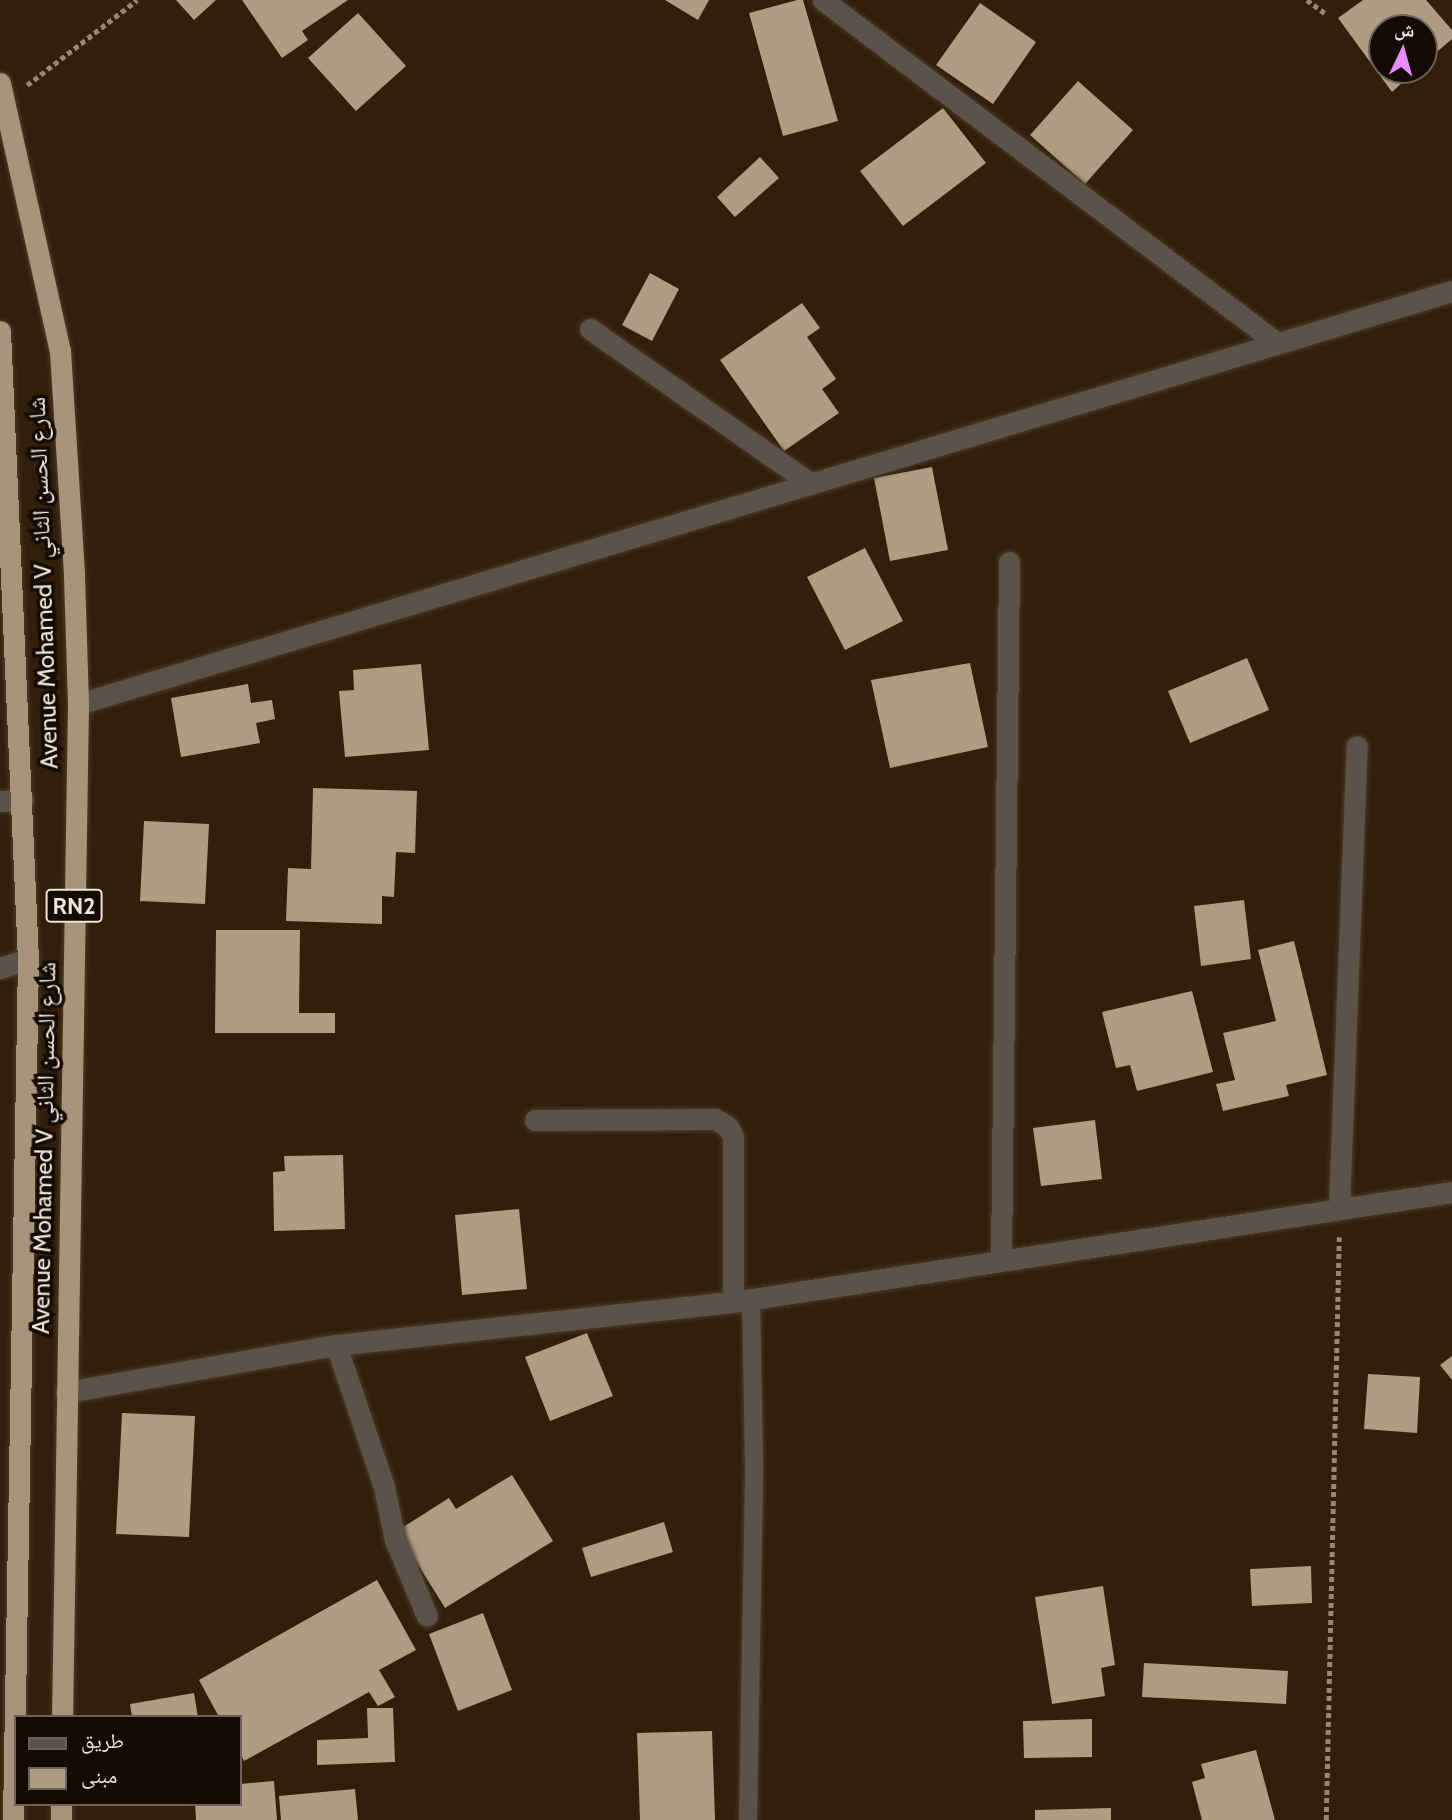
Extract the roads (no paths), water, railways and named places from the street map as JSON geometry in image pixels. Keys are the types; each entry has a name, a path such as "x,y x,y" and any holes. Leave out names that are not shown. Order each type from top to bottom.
{"highway":[{"name":"Avenue Mohamed V شارع الحسن الثاني","path":"3,93 60,351 78,704 62,1715"},
{"name":"Avenue Mohamed V شارع الحسن الثاني","path":"0,331 23,800 28,960 15,1715"},
{"name":"Avenue Mohamed V شارع الحسن الثاني","path":"13,1820 14,1763"}],"street":[{"path":"823,0 1277,343"},
{"path":"78,704 1452,291"},
{"path":"590,330 810,483"},
{"path":"1001,1259 1009,562"},
{"path":"1339,1207 1357,746"},
{"path":"0,801 23,800"},
{"path":"0,968 28,960"},
{"path":"535,1120 715,1119 727,1126 733,1136 742,1300"},
{"path":"66,1392 336,1345 742,1300 1339,1207 1452,1192"},
{"path":"336,1345 384,1488 395,1540 427,1616"}],"lane":[{"path":"742,1300 754,1466 748,1820"}]}
